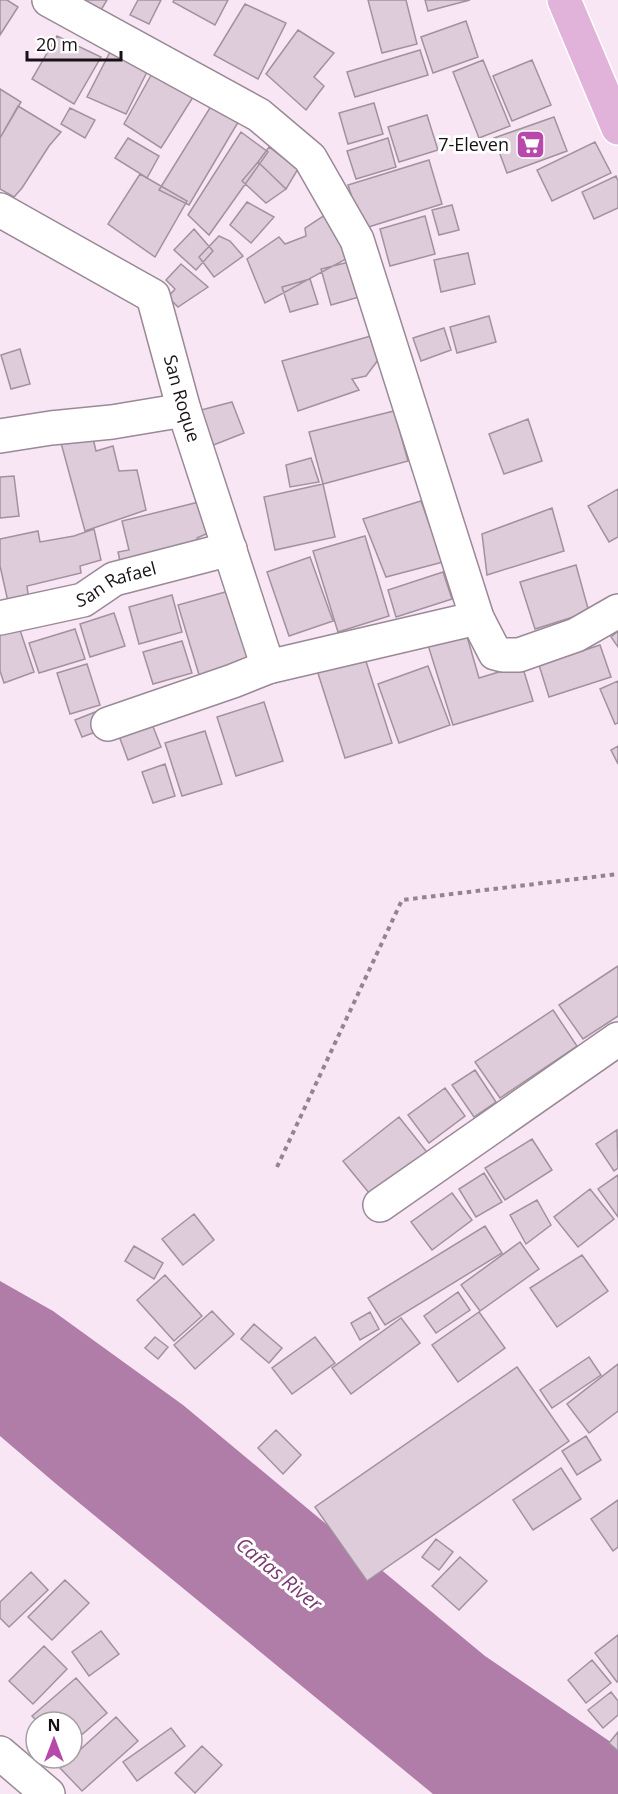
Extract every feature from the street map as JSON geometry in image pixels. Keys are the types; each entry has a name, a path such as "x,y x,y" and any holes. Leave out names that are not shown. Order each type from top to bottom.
{"main road":[{"path":"564,0 618,128"}],"street":[{"path":"49,0 259,115 310,158 357,240 477,618 495,653 519,655 576,635 618,611"},
{"name":"San Roque","path":"0,210 153,296 184,410 268,667"},
{"path":"0,436 112,422 184,410"},
{"name":"San Rafael","path":"0,618 83,600 114,579 230,549"},
{"path":"108,724 268,667 477,618"},
{"path":"380,1205 618,1039"},
{"path":"0,1753 48,1794"}],"path":[{"path":"277,1167 402,900 618,874"}],"water":[{"name":"Cañas River","path":"0,1281 53,1311 183,1405 485,1656 618,1747 618,1794 433,1794 55,1483 0,1436"}],"building":[{"path":"0,0 7,0 18,7 0,35"},
{"path":"83,0 107,0 101,10"},
{"path":"138,0 161,0 149,24 130,15"},
{"path":"174,0 228,0 215,25 173,2"},
{"path":"368,0 406,0 417,44 382,53"},
{"path":"425,0 470,0 428,11"},
{"path":"245,4 286,23 258,79 214,55"},
{"path":"466,21 478,57 433,73 421,37"},
{"path":"298,30 334,53 314,77 324,86 306,110 266,74"},
{"path":"57,36 101,57 74,104 32,79"},
{"path":"420,50 428,75 355,97 347,72"},
{"path":"110,52 149,68 126,114 87,97"},
{"path":"483,60 510,126 479,138 453,72"},
{"path":"532,60 551,105 512,121 493,76"},
{"path":"154,70 195,94 161,148 124,124"},
{"path":"0,89 21,102 0,138"},
{"path":"213,103 240,119 189,205 159,190"},
{"path":"374,103 383,134 348,144 339,113"},
{"path":"18,106 61,132 14,197 0,189 0,138"},
{"path":"70,108 95,120 85,138 61,124"},
{"path":"427,115 438,150 399,162 388,127"},
{"name":"7-Eleven","path":"554,117 567,151 507,173 494,138"},
{"path":"241,132 268,152 209,235 188,215"},
{"path":"128,138 159,156 147,178 115,158"},
{"path":"388,138 396,167 356,179 347,151"},
{"path":"595,142 611,173 552,201 537,170"},
{"path":"269,147 298,169 286,189 258,162"},
{"path":"429,160 442,204 362,229 348,185"},
{"path":"258,162 286,189 266,203 242,181"},
{"path":"140,174 187,201 155,257 108,224"},
{"path":"616,176 618,208 594,219 582,192"},
{"path":"247,202 274,217 251,243 230,225"},
{"path":"452,205 459,230 439,235 432,210"},
{"path":"331,211 346,259 265,303 247,259 279,237 285,244 306,236 305,228"},
{"path":"425,216 435,254 390,266 380,229"},
{"path":"194,229 213,251 196,270 174,250"},
{"path":"219,236 230,241 243,256 214,277 199,257"},
{"path":"468,253 475,284 441,292 434,260"},
{"path":"349,262 359,297 331,305 321,269"},
{"path":"181,264 208,287 178,307 168,297 175,289 166,280"},
{"path":"310,279 318,304 290,312 282,287"},
{"path":"489,316 496,342 457,353 450,327"},
{"path":"444,328 451,350 421,361 413,338"},
{"path":"371,336 378,360 366,376 352,379 359,390 298,411 282,361"},
{"path":"20,349 30,384 11,389 1,355"},
{"path":"232,402 244,433 211,446 201,410"},
{"path":"394,411 408,461 323,484 309,432"},
{"path":"528,419 542,461 504,474 489,434"},
{"path":"90,426 96,451 113,446 119,471 137,470 146,510 85,531 58,432"},
{"path":"311,458 319,482 290,487 286,465"},
{"path":"14,476 19,516 0,518 0,477"},
{"path":"323,484 335,537 275,550 264,497"},
{"path":"618,489 618,537 609,542 588,506"},
{"path":"203,501 215,530 197,538 200,554 123,575 118,552 129,550 122,521"},
{"path":"421,501 443,562 386,577 363,519"},
{"path":"552,508 564,551 487,575 482,534"},
{"path":"94,529 101,560 80,566 81,573 27,586 29,602 9,606 0,566 0,539 38,531 40,542 74,536"},
{"path":"365,536 389,616 338,632 313,551"},
{"path":"310,557 333,621 289,636 267,572"},
{"path":"576,565 589,612 535,629 520,582"},
{"path":"443,572 452,599 396,617 388,590"},
{"path":"229,591 250,664 200,678 178,605"},
{"path":"172,595 182,632 139,644 129,607"},
{"path":"114,613 125,646 90,657 80,624"},
{"path":"16,618 34,672 4,683 0,671 0,624"},
{"path":"75,629 85,659 39,673 29,643"},
{"path":"618,631 618,647 611,637"},
{"path":"466,633 479,678 522,665 533,701 453,725 428,645"},
{"path":"182,641 192,673 153,684 143,652"},
{"path":"600,645 611,677 549,697 539,665"},
{"path":"363,652 392,743 345,758 316,667"},
{"path":"87,664 100,705 70,714 57,673"},
{"path":"428,666 450,725 399,743 378,684"},
{"path":"618,681 618,723 615,724 600,689"},
{"path":"264,702 283,761 236,776 217,717"},
{"path":"95,712 101,730 82,737 75,720"},
{"path":"152,724 161,747 128,760 119,736"},
{"path":"205,731 222,784 182,796 165,743"},
{"path":"618,746 618,764 611,750"},
{"path":"165,764 175,796 153,803 142,772"},
{"path":"618,966 618,1016 583,1039 559,1005"},
{"path":"553,1010 577,1046 500,1098 475,1062"},
{"path":"475,1070 496,1102 474,1117 452,1085"},
{"path":"445,1088 465,1116 429,1143 408,1115"},
{"path":"399,1117 430,1156 374,1199 343,1161"},
{"path":"617,1130 618,1168 614,1171 596,1144"},
{"path":"532,1139 552,1170 505,1200 485,1168"},
{"path":"484,1173 502,1202 476,1217 459,1189"},
{"path":"618,1175 618,1217 598,1189"},
{"path":"590,1189 614,1219 578,1247 554,1217"},
{"path":"452,1193 472,1220 432,1250 411,1222"},
{"path":"537,1200 551,1225 526,1244 510,1215"},
{"path":"194,1214 214,1240 183,1265 162,1239"},
{"path":"485,1226 502,1253 385,1325 368,1298"},
{"path":"520,1242 539,1269 480,1311 461,1285"},
{"path":"134,1246 163,1263 154,1279 125,1261"},
{"path":"582,1255 608,1291 557,1327 530,1288"},
{"path":"165,1275 202,1316 174,1341 137,1300"},
{"path":"458,1292 470,1310 436,1333 424,1316"},
{"path":"212,1311 234,1334 195,1369 174,1345"},
{"path":"370,1312 379,1329 360,1340 351,1323"},
{"path":"479,1312 505,1348 458,1382 432,1345"},
{"path":"401,1318 420,1343 351,1394 332,1368"},
{"path":"254,1324 282,1348 269,1363 241,1339"},
{"path":"155,1337 168,1347 158,1359 145,1348"},
{"path":"315,1337 335,1363 292,1394 272,1368"},
{"path":"589,1357 601,1375 552,1408 540,1390"},
{"path":"618,1364 618,1411 589,1433 567,1404"},
{"path":"517,1367 569,1441 367,1581 315,1507"},
{"path":"276,1430 301,1455 283,1474 258,1448"},
{"path":"586,1436 601,1460 577,1475 562,1451"},
{"path":"561,1468 581,1499 533,1530 513,1500"},
{"path":"618,1500 618,1547 613,1551 591,1519"},
{"path":"436,1539 453,1552 439,1570 422,1557"},
{"path":"460,1557 487,1581 459,1610 432,1586"},
{"path":"31,1572 48,1590 9,1627 0,1618 0,1602"},
{"path":"65,1580 89,1603 52,1640 28,1617"},
{"path":"101,1631 119,1654 89,1676 72,1652"},
{"path":"618,1635 618,1681 617,1682 595,1653"},
{"path":"44,1646 67,1669 33,1704 9,1681"},
{"path":"592,1660 611,1683 586,1703 568,1680"},
{"path":"76,1678 107,1713 84,1733 84,1710 39,1710"},
{"path":"611,1692 618,1701 618,1715 603,1728 588,1710"},
{"path":"116,1717 138,1741 82,1791 62,1770 84,1770 84,1746"},
{"path":"171,1728 185,1746 137,1781 123,1762"},
{"path":"618,1732 618,1751 609,1743"},
{"path":"202,1746 222,1765 195,1793 175,1773"}],"place":[{"name":"7-Eleven","path":"530,145"}]}
